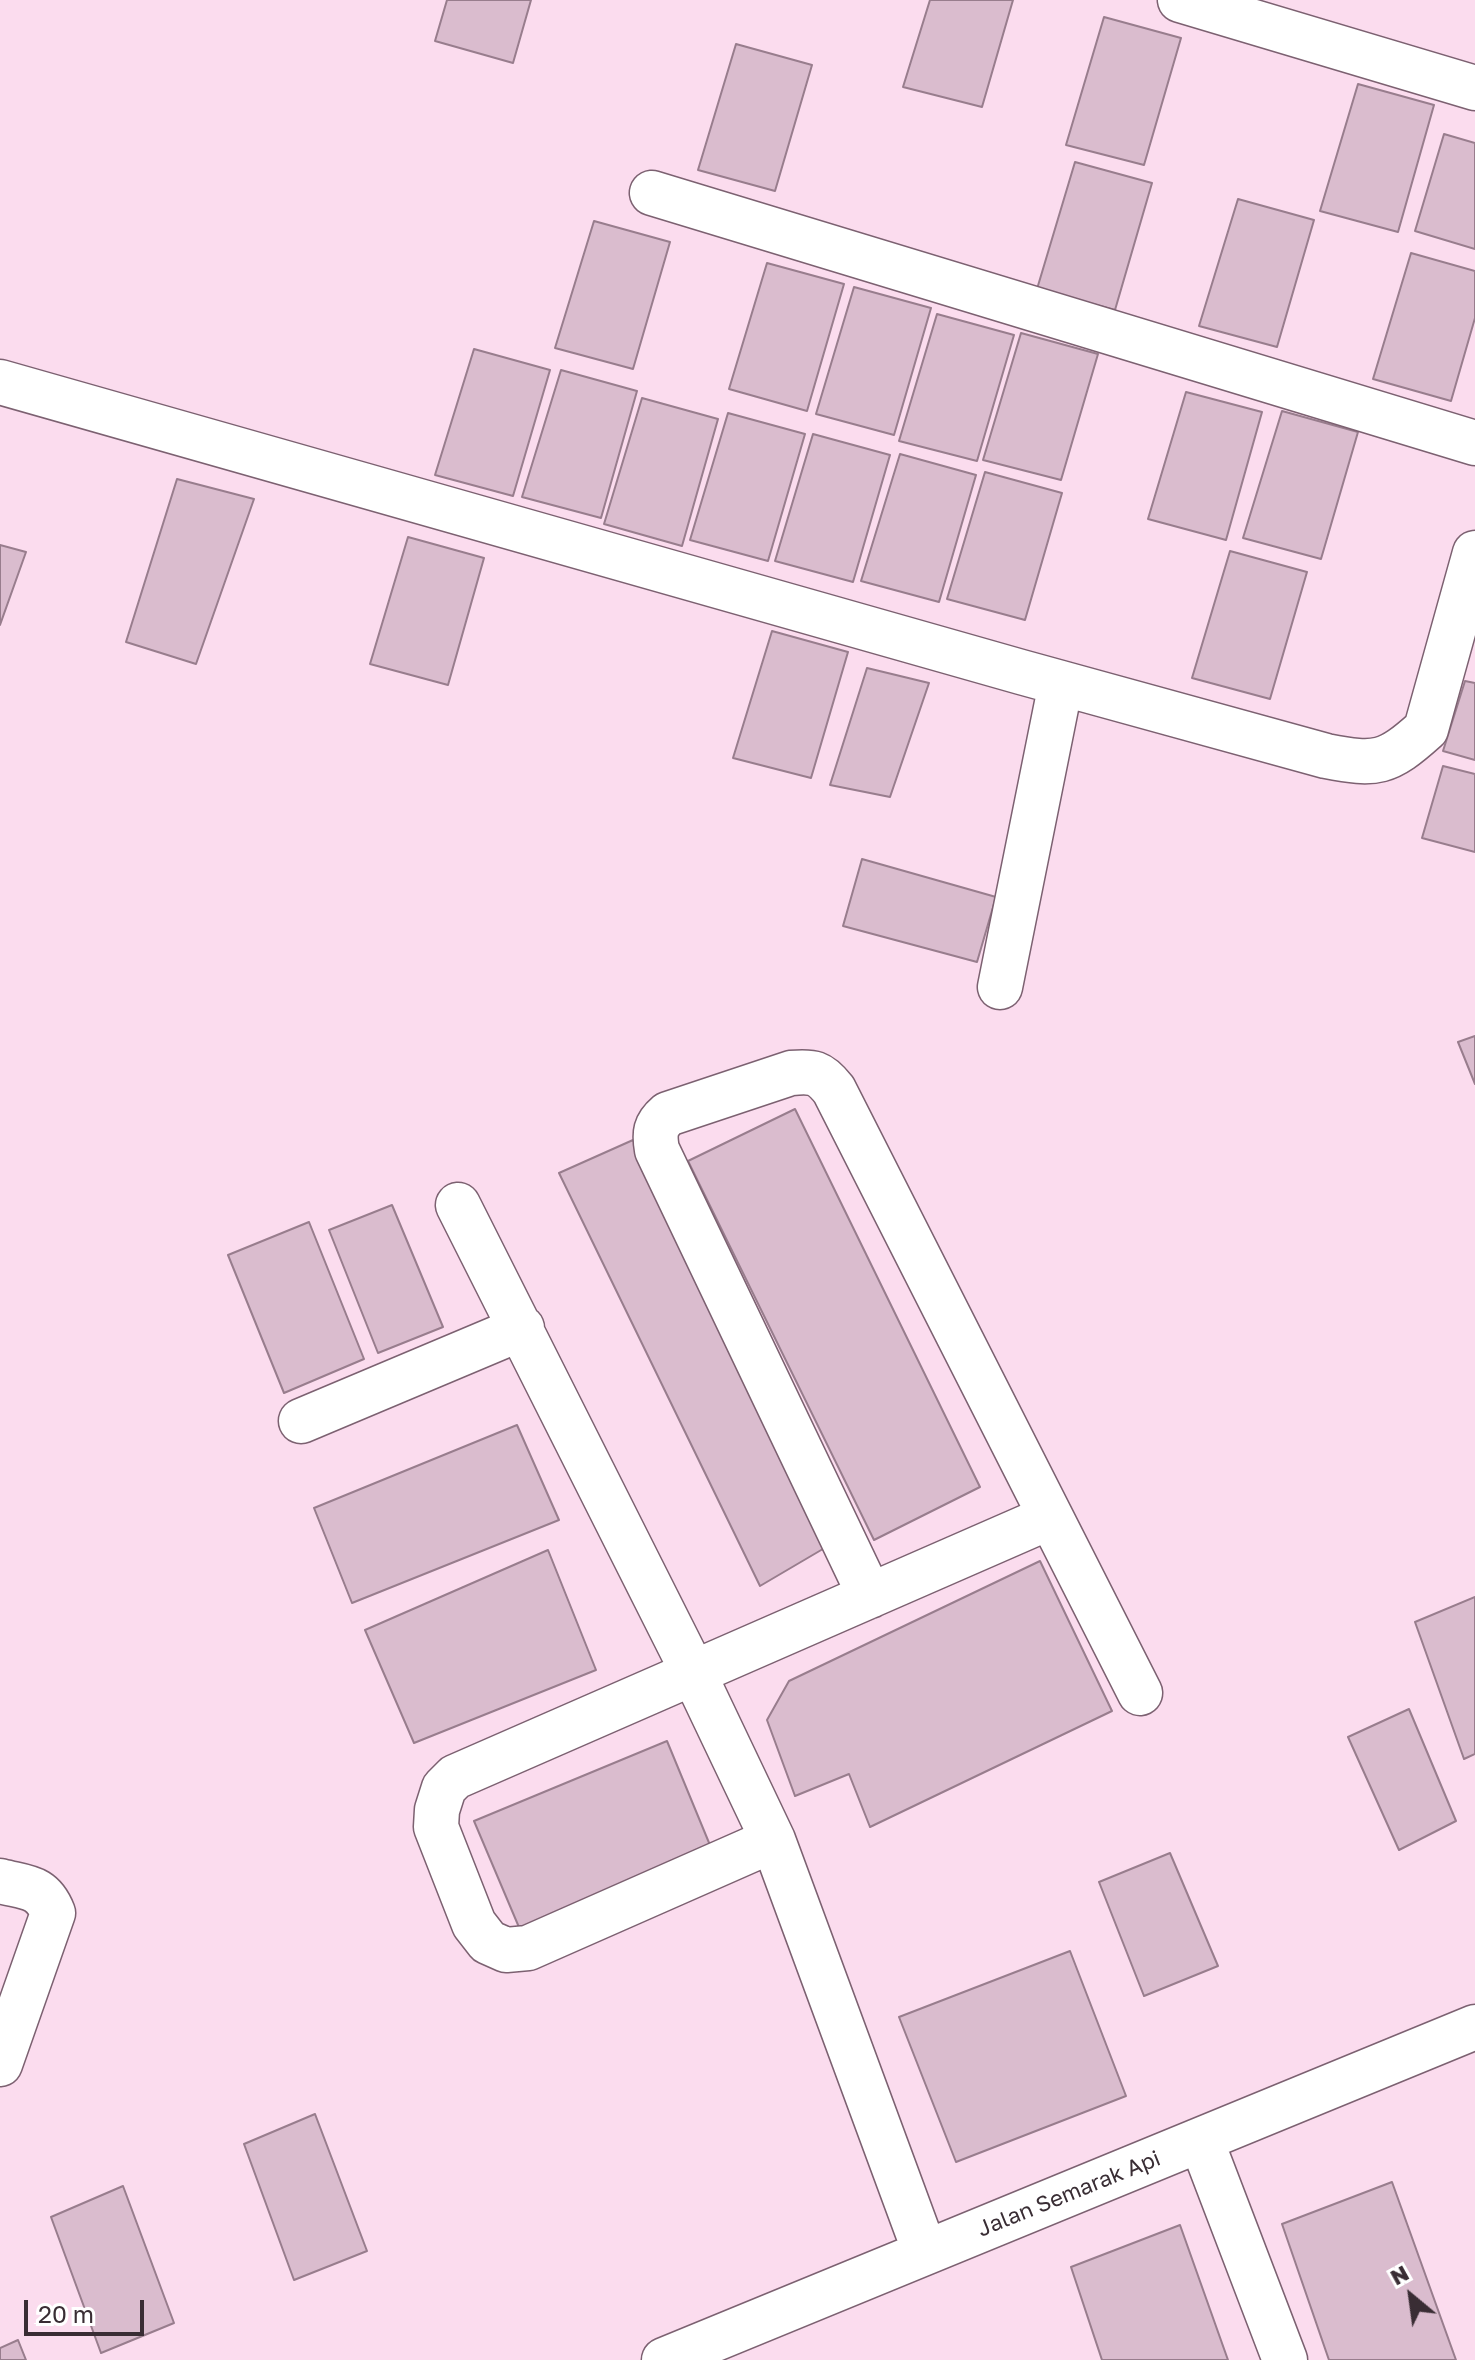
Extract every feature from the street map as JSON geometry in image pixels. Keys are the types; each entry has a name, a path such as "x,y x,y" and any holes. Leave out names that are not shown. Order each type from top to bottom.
{"street":[{"path":"1180,0 1475,88"},
{"path":"652,193 1475,443"},
{"path":"0,382 1061,683 1361,763 1386,760 1426,729 1475,553"},
{"path":"1000,987 1061,683"},
{"path":"870,1596 657,1150 654,1136 657,1122 668,1114 791,1073 808,1071 824,1077 834,1090 1140,1693"},
{"path":"458,1205 694,1674 773,1840 925,2252"},
{"path":"301,1421 522,1328"},
{"path":"773,1840 528,1948 506,1950 488,1942 474,1924 436,1827 437,1810 444,1788 455,1777 1050,1517"},
{"path":"0,1881 40,1891 53,1913 0,2064"},
{"name":"Jalan Semarak Api","path":"664,2360 1475,2027"},
{"path":"1201,2140 1285,2360"}],"building":[{"path":"447,0 531,0 513,63 435,41"},
{"path":"930,0 1013,0 982,107 903,87"},
{"path":"1104,17 1181,38 1144,165 1066,145"},
{"path":"736,44 812,65 775,191 698,170"},
{"path":"1358,84 1434,105 1398,232 1320,211"},
{"path":"1444,134 1475,143 1475,249 1415,231"},
{"path":"1075,162 1152,183 1115,310 1037,289"},
{"path":"1238,199 1314,220 1277,347 1199,326"},
{"path":"594,221 670,242 633,369 555,348"},
{"path":"1411,253 1475,271 1475,318 1451,401 1373,379"},
{"path":"767,263 844,284 807,411 729,389"},
{"path":"854,287 931,308 894,435 816,414"},
{"path":"937,314 1014,335 977,461 899,441"},
{"path":"1021,333 1098,354 1061,480 983,460"},
{"path":"474,349 550,370 513,496 435,475"},
{"path":"561,370 637,391 601,518 522,497"},
{"path":"1186,392 1262,412 1226,540 1148,519"},
{"path":"642,398 718,419 682,546 604,524"},
{"path":"1282,411 1358,432 1321,559 1243,538"},
{"path":"728,413 805,434 768,561 690,540"},
{"path":"813,434 890,455 853,582 775,561"},
{"path":"900,454 976,475 939,602 861,581"},
{"path":"985,472 1062,493 1025,620 947,599"},
{"path":"177,479 254,499 196,664 126,642"},
{"path":"408,537 484,558 448,685 370,664"},
{"path":"0,545 26,552 0,625"},
{"path":"1230,551 1307,572 1270,699 1192,678"},
{"path":"772,631 848,652 811,778 733,758"},
{"path":"867,668 929,683 890,797 830,785"},
{"path":"1465,681 1475,683 1475,760 1443,751"},
{"path":"1443,766 1475,774 1475,852 1422,838"},
{"path":"862,859 996,897 977,962 843,926"},
{"path":"1475,1036 1475,1084 1458,1042"},
{"path":"795,1109 980,1487 874,1540 688,1161"},
{"path":"633,1140 828,1546 760,1586 559,1173"},
{"path":"392,1205 443,1327 378,1353 329,1230"},
{"path":"309,1222 364,1359 284,1393 228,1255"},
{"path":"517,1425 559,1520 352,1603 314,1508"},
{"path":"548,1550 596,1670 414,1743 365,1630"},
{"path":"1040,1561 1112,1711 870,1827 849,1774 795,1796 767,1720 789,1681"},
{"path":"1475,1597 1475,1754 1464,1759 1415,1622"},
{"path":"1409,1709 1456,1821 1399,1850 1348,1737"},
{"path":"667,1741 712,1850 521,1932 474,1821"},
{"path":"1170,1853 1218,1966 1144,1996 1099,1882"},
{"path":"1070,1951 1126,2096 956,2162 899,2017"},
{"path":"315,2114 367,2251 294,2280 244,2144"},
{"path":"1392,2182 1456,2360 1329,2360 1282,2224"},
{"path":"123,2186 174,2323 101,2353 51,2217"},
{"path":"1180,2225 1228,2360 1102,2360 1071,2267"},
{"path":"18,2340 26,2360 0,2360 0,2348"}]}
